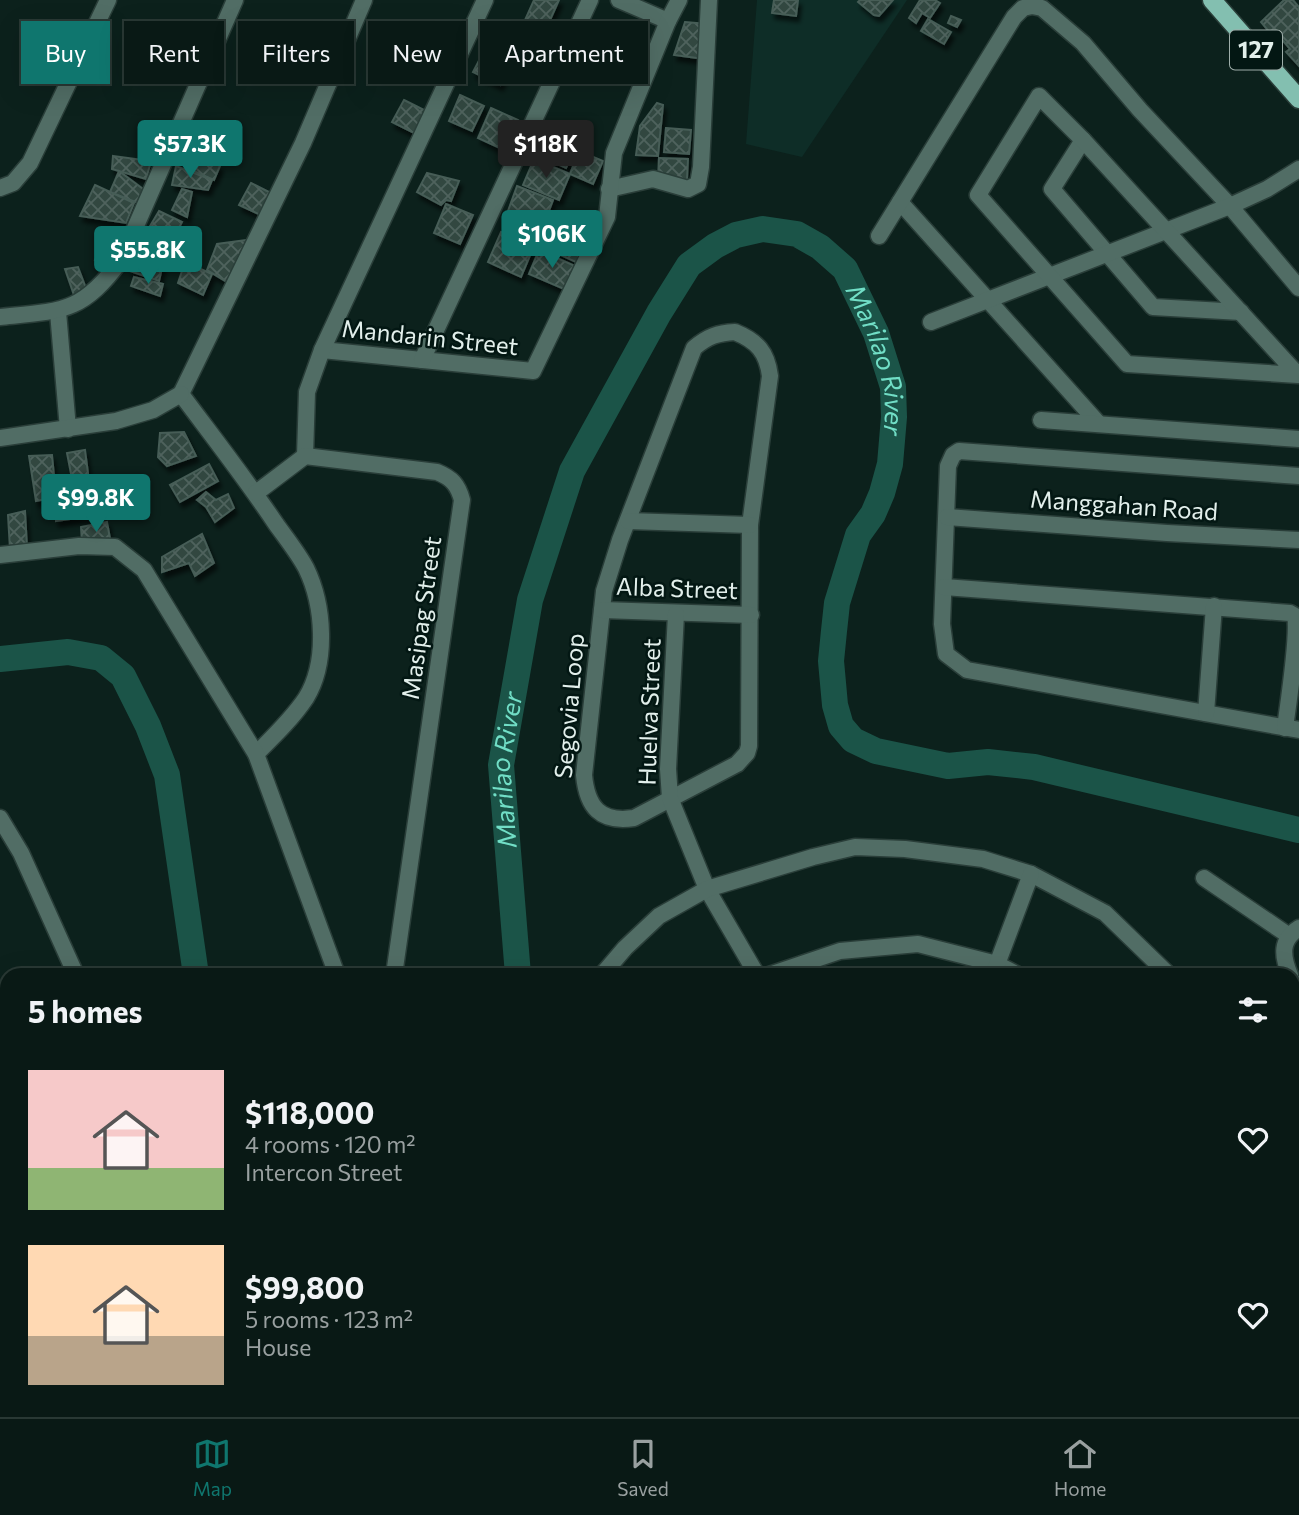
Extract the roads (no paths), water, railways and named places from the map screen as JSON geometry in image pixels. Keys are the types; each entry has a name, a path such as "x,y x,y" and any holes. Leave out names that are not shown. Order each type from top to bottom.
{"main road":[{"name":"127","path":"1212,0 1299,99"}],"street":[{"path":"0,188 13,183 30,163 108,0"},
{"path":"0,317 58,312 83,302 103,284 121,260 235,0"},
{"path":"0,438 116,421 153,410 181,394 303,143 364,0"},
{"path":"256,493 305,456 307,392 322,350 485,0"},
{"path":"422,360 590,0"},
{"path":"619,0 668,22"},
{"path":"679,0 614,153 609,189 653,179 688,189 698,184 709,0"},
{"path":"879,236 1014,17 1023,8 1032,6 1042,8 1083,43 1140,110 1230,206 1299,288"},
{"path":"1039,96 1083,140 1299,375 1127,364 978,195 1039,96"},
{"path":"1083,140 1052,190 1153,307 1241,312"},
{"path":"930,322 1230,206 1267,189 1299,169"},
{"name":"Mandarin Street","path":"322,350 533,371 607,217 609,189"},
{"path":"900,202 1099,424"},
{"path":"58,312 68,429"},
{"name":"Segovia Loop","path":"735,332 751,339 762,349 768,361 770,376 750,525 751,615 747,753 737,764 634,817 621,820 600,813 586,795 584,775 604,591 610,568 687,362 694,348 717,333 735,332"},
{"path":"181,394 256,493 306,568 316,596 321,635 318,667 306,697 279,731 256,754"},
{"path":"1041,420 1299,439"},
{"path":"944,587 1281,611 1295,616 1298,626 1292,729 967,670 947,653 942,624 948,466 953,454 959,452 1299,476"},
{"name":"Masipag Street","path":"305,456 437,472 449,476 458,487 462,500 395,968"},
{"name":"Manggahan Road","path":"947,517 1299,540"},
{"path":"628,521 750,525"},
{"path":"0,555 79,547 115,547 144,570 256,754 334,968"},
{"path":"1206,713 1214,607"},
{"name":"Alba Street","path":"602,610 751,615"},
{"name":"Huelva Street","path":"677,614 668,769 670,798 707,889 753,968"},
{"path":"0,818 21,853 73,968"},
{"path":"607,968 659,916 707,889 855,847 905,849 983,859 1031,874 1105,913 1162,968"},
{"path":"996,968 1031,874"},
{"path":"1204,878 1294,932 1283,953 1288,968"},
{"path":"790,968 840,951 918,944 989,968"}],"waterway":[{"name":"Marilao River","path":"517,968 501,765 530,600 572,471 659,313 689,265 736,235 763,229 797,234 820,247 845,269 876,333 893,387 894,417 890,464 873,514 858,535 837,603 831,661 835,705 841,726 853,740 876,751 948,766 988,762 1034,767 1299,830"},
{"name":"Marilao River","path":"0,659 68,652 101,658 123,676 148,726 167,775 195,968"}]}
